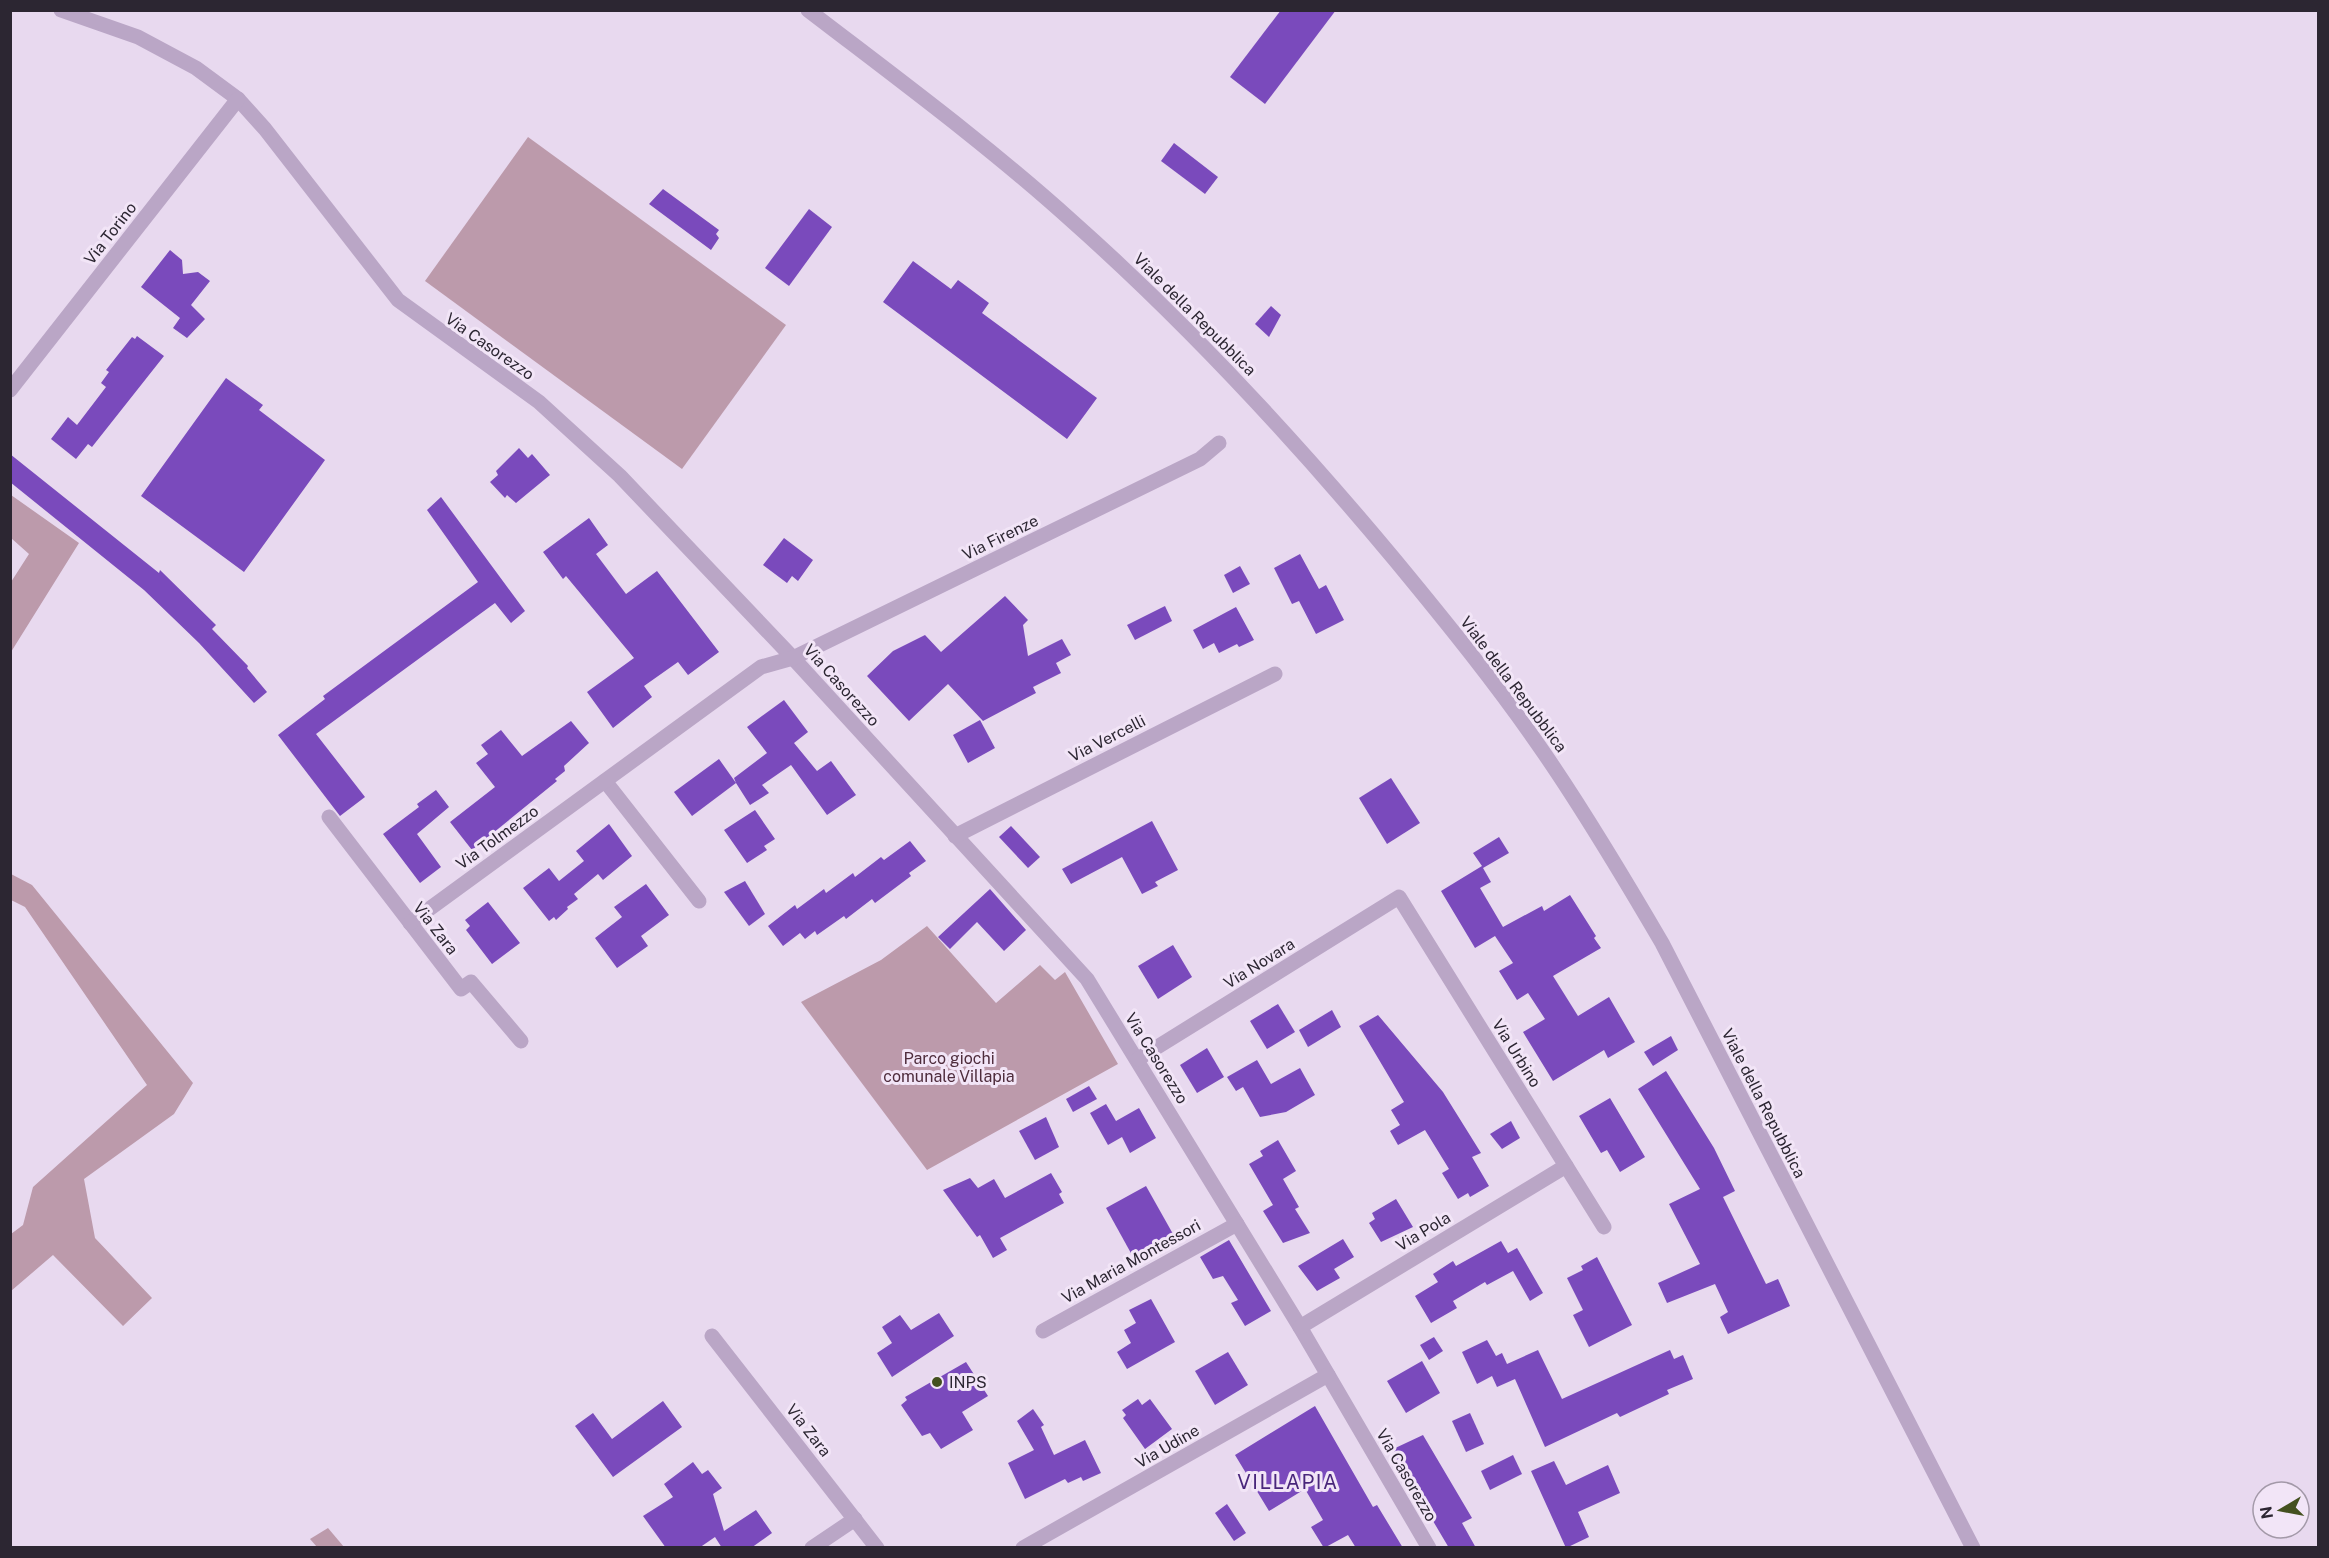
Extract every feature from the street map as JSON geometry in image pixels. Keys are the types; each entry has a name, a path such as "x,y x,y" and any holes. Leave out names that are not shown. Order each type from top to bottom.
{"street":[{"name":"Via Casorezzo","path":"60,10 138,37 196,68 238,99 265,129 398,300 539,402 620,476 793,658 1087,979 1300,1327 1429,1548"},
{"name":"Viale della Repubblica","path":"808,10 1012,169 1103,249 1177,320 1249,393 1336,489 1478,663 1580,808 1662,943 1973,1548"},
{"name":"Via Torino","path":"10,390 238,99"},
{"name":"Via Firenze","path":"793,658 1200,459 1219,443"},
{"name":"Via Tolmezzo","path":"410,923 761,667 793,658"},
{"name":"Via Vercelli","path":"955,836 1275,674"},
{"path":"605,781 699,901"},
{"name":"Via Zara","path":"329,817 461,989 471,982 521,1041"},
{"name":"Via Novara","path":"1138,1059 1399,897"},
{"name":"Via Urbino","path":"1399,897 1604,1227"},
{"name":"Via Pola","path":"1300,1327 1566,1166"},
{"name":"Via Maria Montessori","path":"1043,1330 1237,1224"},
{"name":"Via Zara","path":"712,1336 877,1548"},
{"name":"Via Udine","path":"1023,1548 1328,1375"},
{"path":"812,1548 855,1519"}],"green space":[{"path":"528,137 786,325 682,469 425,281"},
{"path":"11,495 79,543 11,652 11,582 29,554 11,538"},
{"path":"11,874 32,885 193,1083 174,1114 84,1179 95,1238 152,1298 123,1326 53,1255 11,1291 11,1234 23,1225 33,1187 147,1085 25,907 11,900"},
{"name":"Parco giochi comunale Villapia","path":"927,926 996,1003 1040,965 1055,980 1065,972 1118,1064 927,1170 801,1002 881,960"},
{"path":"328,1528 344,1547 317,1547 310,1539"}],"building":[{"path":"1281,10 1336,10 1265,104 1230,77"},
{"path":"1174,143 1218,177 1205,194 1161,161"},
{"path":"663,189 719,230 716,234 719,238 711,250 649,204"},
{"path":"809,209 832,227 789,286 765,268"},
{"path":"170,250 182,260 183,274 198,272 210,281 191,305 205,319 187,338 173,328 180,318 141,287"},
{"path":"913,261 951,289 958,280 989,303 982,313 1097,398 1067,439 883,302"},
{"path":"1271,306 1281,315 1269,337 1255,324"},
{"path":"137,336 164,356 92,447 88,444 76,459 51,439 68,417 77,425 106,387 101,383 109,372 106,370 132,337 135,339"},
{"path":"226,378 263,405 259,410 325,460 244,572 141,496"},
{"path":"519,448 528,458 532,454 550,475 516,503 507,495 505,498 490,482 498,475 496,471"},
{"path":"10,454 159,573 160,570 216,625 212,629 248,666 247,668 267,692 254,703 199,643 144,590 10,482"},
{"path":"441,497 525,611 511,623 495,603 316,734 365,797 340,816 278,735 325,699 323,696 478,582 427,510"},
{"path":"589,518 608,545 596,554 626,594 657,571 719,652 688,675 678,662 644,686 652,697 613,728 587,692 634,658 566,576 563,579 543,552"},
{"path":"784,538 813,560 798,581 792,576 787,583 763,565"},
{"path":"1300,554 1319,589 1326,585 1344,620 1316,634 1299,601 1292,604 1274,568"},
{"path":"1240,566 1250,584 1233,593 1224,575"},
{"path":"1005,596 1028,620 1023,625 1028,656 1062,639 1071,655 1056,663 1061,673 1033,687 1036,693 983,721 948,684 909,721 867,676 893,651 925,635 941,652"},
{"path":"1165,606 1172,621 1135,640 1127,625"},
{"path":"1236,607 1254,640 1239,647 1237,644 1219,653 1214,643 1203,649 1193,630"},
{"path":"784,700 808,732 794,743 817,771 831,761 856,795 827,815 791,765 762,785 769,793 750,805 734,778 767,753 747,727"},
{"path":"980,720 995,748 968,763 953,735"},
{"path":"571,721 589,743 564,766 565,771 555,779 557,781 472,850 450,822 495,787 476,763 488,754 481,745 501,730 522,756"},
{"path":"719,759 736,783 692,816 674,792"},
{"path":"1391,778 1420,823 1387,844 1359,798"},
{"path":"436,790 449,807 417,834 441,867 420,883 383,834 419,807 417,804"},
{"path":"755,810 775,839 764,846 767,850 747,863 724,830"},
{"path":"1152,821 1178,870 1155,882 1158,886 1142,894 1122,857 1071,884 1062,869"},
{"path":"609,824 632,856 603,880 598,874 574,894 578,899 567,907 568,909 556,920 554,917 549,921 523,888 549,868 559,881 584,861 576,851"},
{"path":"1011,826 1040,857 1028,868 999,837"},
{"path":"1499,837 1509,853 1483,868 1491,882 1480,888 1503,927 1542,906 1544,911 1570,895 1601,948 1553,976 1578,1016 1609,997 1635,1042 1608,1058 1604,1050 1553,1081 1523,1032 1545,1019 1528,993 1517,1000 1499,971 1513,963 1495,936 1475,948 1441,891 1482,866 1473,853"},
{"path":"910,841 926,861 909,873 911,876 875,903 872,899 846,919 844,916 817,935 815,931 805,939 800,933 783,946 768,926 795,905 797,909 824,889 826,893 853,873 855,877 881,857 884,860"},
{"path":"745,881 765,914 749,926 724,892"},
{"path":"646,884 669,915 641,936 648,946 617,968 595,938 622,917 614,907"},
{"path":"990,889 1026,930 1004,951 977,922 950,949 938,937"},
{"path":"488,902 520,943 492,964 466,930 470,926 465,920"},
{"path":"1173,945 1192,977 1158,999 1138,966"},
{"path":"1278,1004 1295,1032 1267,1049 1250,1021"},
{"path":"1332,1010 1341,1027 1308,1047 1299,1030"},
{"path":"1378,1015 1443,1092 1481,1153 1472,1157 1489,1186 1470,1197 1468,1193 1458,1199 1442,1173 1449,1169 1425,1130 1398,1145 1390,1131 1400,1125 1391,1110 1404,1102 1359,1026"},
{"path":"1671,1036 1678,1050 1653,1066 1644,1052"},
{"path":"1207,1048 1224,1077 1197,1093 1180,1065"},
{"path":"1257,1060 1271,1084 1300,1068 1315,1095 1286,1112 1260,1117 1243,1087 1236,1091 1227,1077"},
{"path":"1666,1071 1714,1148 1735,1191 1723,1197 1766,1284 1778,1279 1790,1306 1728,1334 1720,1317 1728,1312 1715,1284 1667,1303 1658,1283 1700,1264 1669,1204 1700,1189 1638,1089"},
{"path":"1089,1086 1097,1099 1073,1112 1066,1099"},
{"path":"1610,1098 1645,1157 1620,1172 1607,1150 1601,1153 1579,1116"},
{"path":"1106,1104 1116,1121 1139,1108 1156,1138 1130,1153 1122,1137 1108,1145 1090,1113"},
{"path":"1046,1117 1059,1147 1035,1160 1019,1131"},
{"path":"1511,1121 1520,1138 1502,1149 1490,1134"},
{"path":"1278,1140 1296,1171 1283,1179 1299,1207 1295,1209 1310,1233 1283,1243 1263,1211 1273,1205 1249,1164 1263,1156 1260,1151"},
{"path":"1051,1173 1062,1192 1059,1194 1064,1203 1000,1238 1007,1250 993,1258 980,1235 977,1237 943,1190 970,1178 978,1188 994,1179 1005,1198"},
{"path":"1146,1186 1173,1234 1132,1255 1106,1208"},
{"path":"1396,1199 1413,1227 1381,1242 1369,1223 1375,1219 1372,1213"},
{"path":"1343,1239 1354,1257 1334,1269 1340,1278 1317,1291 1298,1266"},
{"path":"1229,1240 1271,1311 1245,1326 1231,1303 1238,1300 1223,1276 1213,1279 1200,1257"},
{"path":"1501,1241 1508,1253 1517,1248 1543,1293 1530,1301 1513,1271 1487,1285 1485,1282 1453,1301 1457,1308 1431,1323 1415,1296 1438,1282 1433,1274 1453,1261 1456,1266"},
{"path":"1597,1257 1632,1325 1589,1347 1573,1315 1583,1310 1567,1278 1583,1270 1581,1266"},
{"path":"1151,1299 1175,1342 1127,1369 1117,1352 1131,1343 1124,1330 1136,1323 1129,1310"},
{"path":"939,1313 954,1336 892,1377 877,1353 892,1343 882,1327 900,1315 911,1330"},
{"path":"1434,1337 1443,1351 1429,1360 1420,1345"},
{"path":"1487,1340 1496,1356 1502,1353 1507,1364 1538,1350 1562,1399 1670,1350 1674,1359 1683,1355 1693,1379 1667,1390 1669,1394 1620,1417 1617,1413 1545,1447 1515,1379 1497,1387 1492,1376 1477,1384 1462,1352"},
{"path":"1228,1352 1248,1385 1215,1405 1195,1371"},
{"path":"1422,1361 1440,1393 1406,1413 1387,1381"},
{"path":"966,1362 988,1396 962,1412 973,1430 941,1449 930,1433 922,1436 901,1405 907,1400 905,1397"},
{"path":"1138,1399 1142,1405 1150,1399 1172,1429 1145,1449 1123,1418 1126,1415 1122,1410"},
{"path":"663,1401 682,1427 613,1477 575,1426 593,1413 612,1439"},
{"path":"1315,1406 1373,1507 1377,1505 1403,1548 1356,1548 1348,1535 1324,1548 1311,1527 1323,1520 1305,1489 1269,1511 1235,1455"},
{"path":"1033,1409 1044,1425 1041,1427 1054,1455 1085,1440 1101,1473 1083,1481 1081,1477 1068,1483 1065,1479 1025,1499 1008,1463 1034,1450 1017,1421"},
{"path":"1470,1413 1484,1444 1466,1452 1452,1421"},
{"path":"1423,1435 1472,1518 1462,1523 1476,1548 1449,1548 1391,1450"},
{"path":"1513,1455 1522,1474 1490,1490 1481,1471"},
{"path":"1554,1461 1566,1485 1608,1465 1620,1493 1578,1512 1589,1537 1566,1548 1531,1471"},
{"path":"693,1462 702,1474 708,1470 722,1488 713,1494 724,1531 756,1510 772,1533 751,1548 722,1548 715,1537 699,1548 666,1548 643,1516 673,1497 664,1484"},
{"path":"1227,1504 1246,1533 1234,1541 1215,1513"}],"place":[{"name":"INPS","path":"937,1382"}],"district":[{"name":"VILLAPIA","path":"1288,1482"}]}
